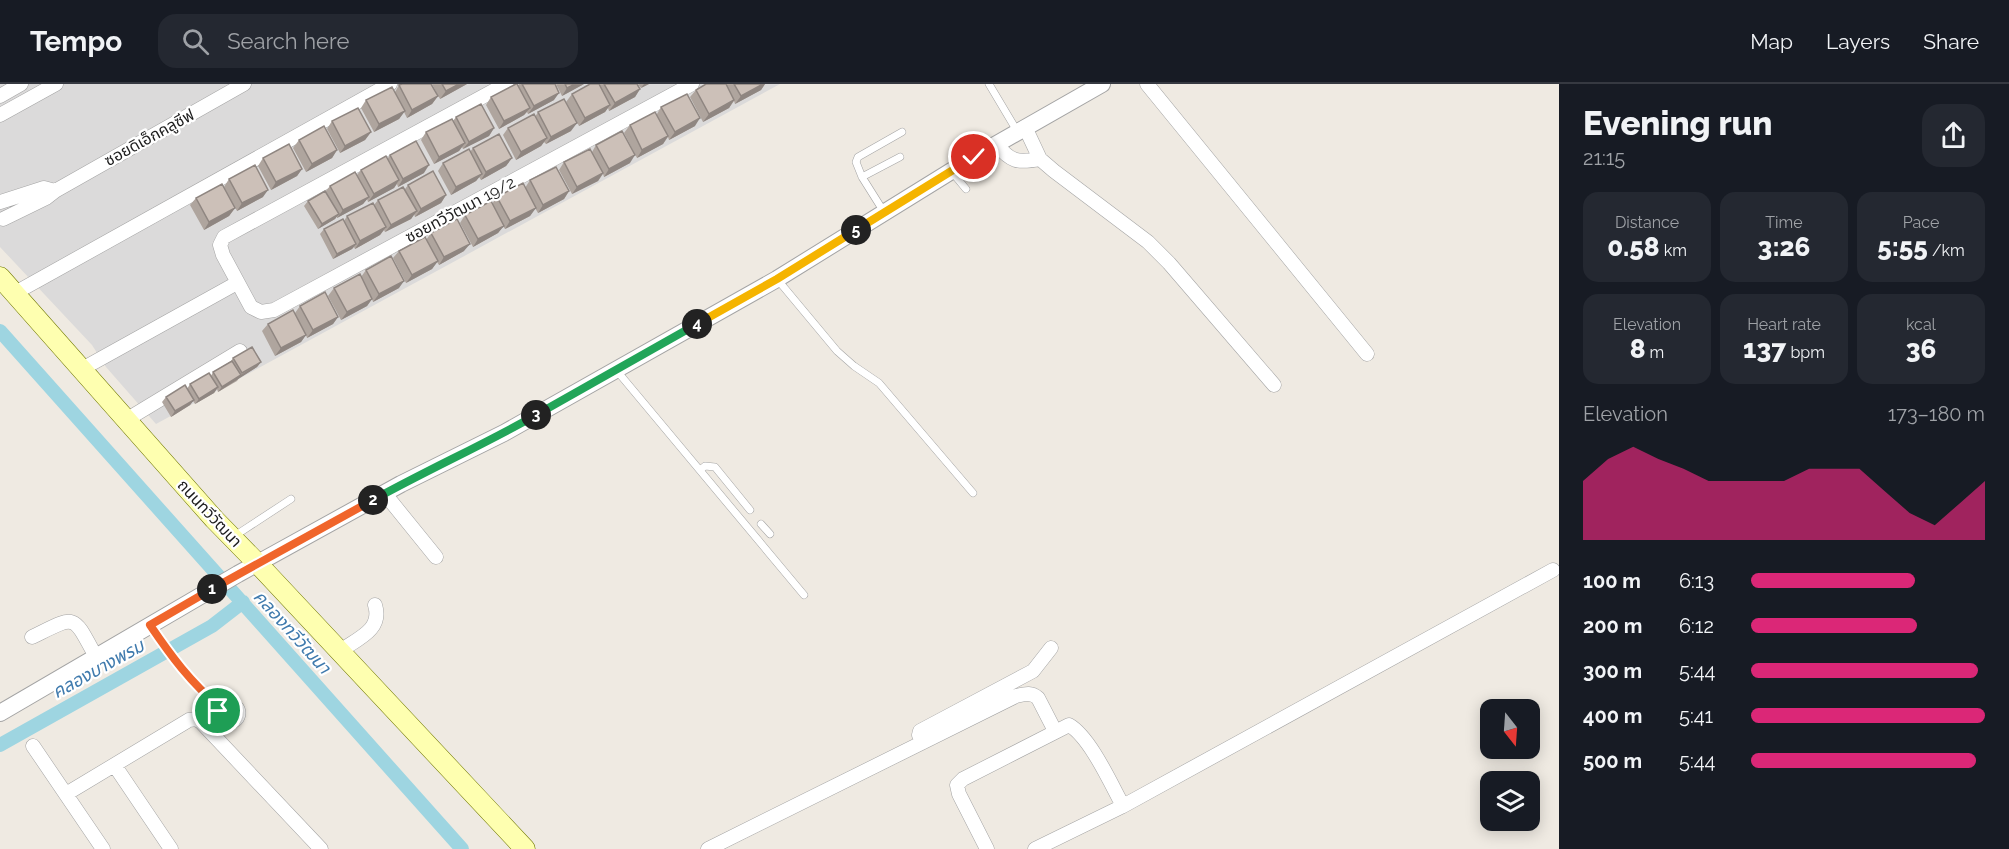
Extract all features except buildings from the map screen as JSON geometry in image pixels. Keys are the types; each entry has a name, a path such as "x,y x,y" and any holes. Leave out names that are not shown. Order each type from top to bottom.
{"main road":[{"name":"ถนนทวีวัฒนา","path":"0,277 231,538 525,849"}],"street":[{"path":"0,96 21,84"},
{"path":"0,115 56,84"},
{"name":"ซอยดิเอ็กคลูซีฟ","path":"1,221 46,198 55,190 244,84"},
{"path":"15,293 390,84"},
{"name":"ซอยทวีวัฒนา 19/2","path":"506,84 224,237 220,245 251,307 261,312 274,310 692,84"},
{"path":"0,712 238,574 385,494 504,433 777,279 1021,129 1102,84"},
{"path":"1147,84 1367,354"},
{"path":"1021,129 1040,159 1053,171 1148,242 1169,263 1274,385"},
{"path":"996,144 1008,158 1016,161 1040,159"},
{"name":"ซอยดิเอ็กคลูซีฟ","path":"1,221 4,210 0,202 44,188 55,190"},
{"path":"82,369 237,283"},
{"path":"126,420 240,351"},
{"path":"385,494 436,557"},
{"path":"1035,849 1123,806 1553,570"},
{"path":"340,651 372,629 377,622 378,613 375,605"},
{"path":"32,637 67,621 75,622 96,657"},
{"path":"922,742 920,731 1033,671 1051,648"},
{"path":"708,849 1016,696 1033,694 1038,698 1056,731"},
{"path":"66,794 189,720 196,719 321,849"},
{"path":"987,849 959,794 957,785 963,779 1069,726 1077,730 1086,740 1123,806"},
{"path":"33,746 102,849"},
{"path":"115,766 171,849"}],"lane":[{"path":"989,84 1021,129"},
{"path":"884,212 856,167 856,162 858,157 902,132"},
{"path":"862,177 900,157"},
{"path":"951,171 966,189"},
{"path":"777,279 837,351 879,383 973,493"},
{"path":"616,369 804,595"},
{"path":"700,470 705,466 715,467 750,510"},
{"path":"231,538 291,500"},
{"path":"761,524 770,534"},
{"path":"150,625 193,684 219,706"}],"shaded area":[{"path":"0,84 780,84 156,424 106,367 92,345 0,247"}],"waterway":[{"name":"คลองทวีวัฒนา","path":"0,331 462,849"},
{"name":"คลองบางพรม","path":"0,745 212,626 243,602"}],"route":[{"path":"218,711 219,706 193,684 150,625 401,484 504,433 777,279 974,157"}]}
